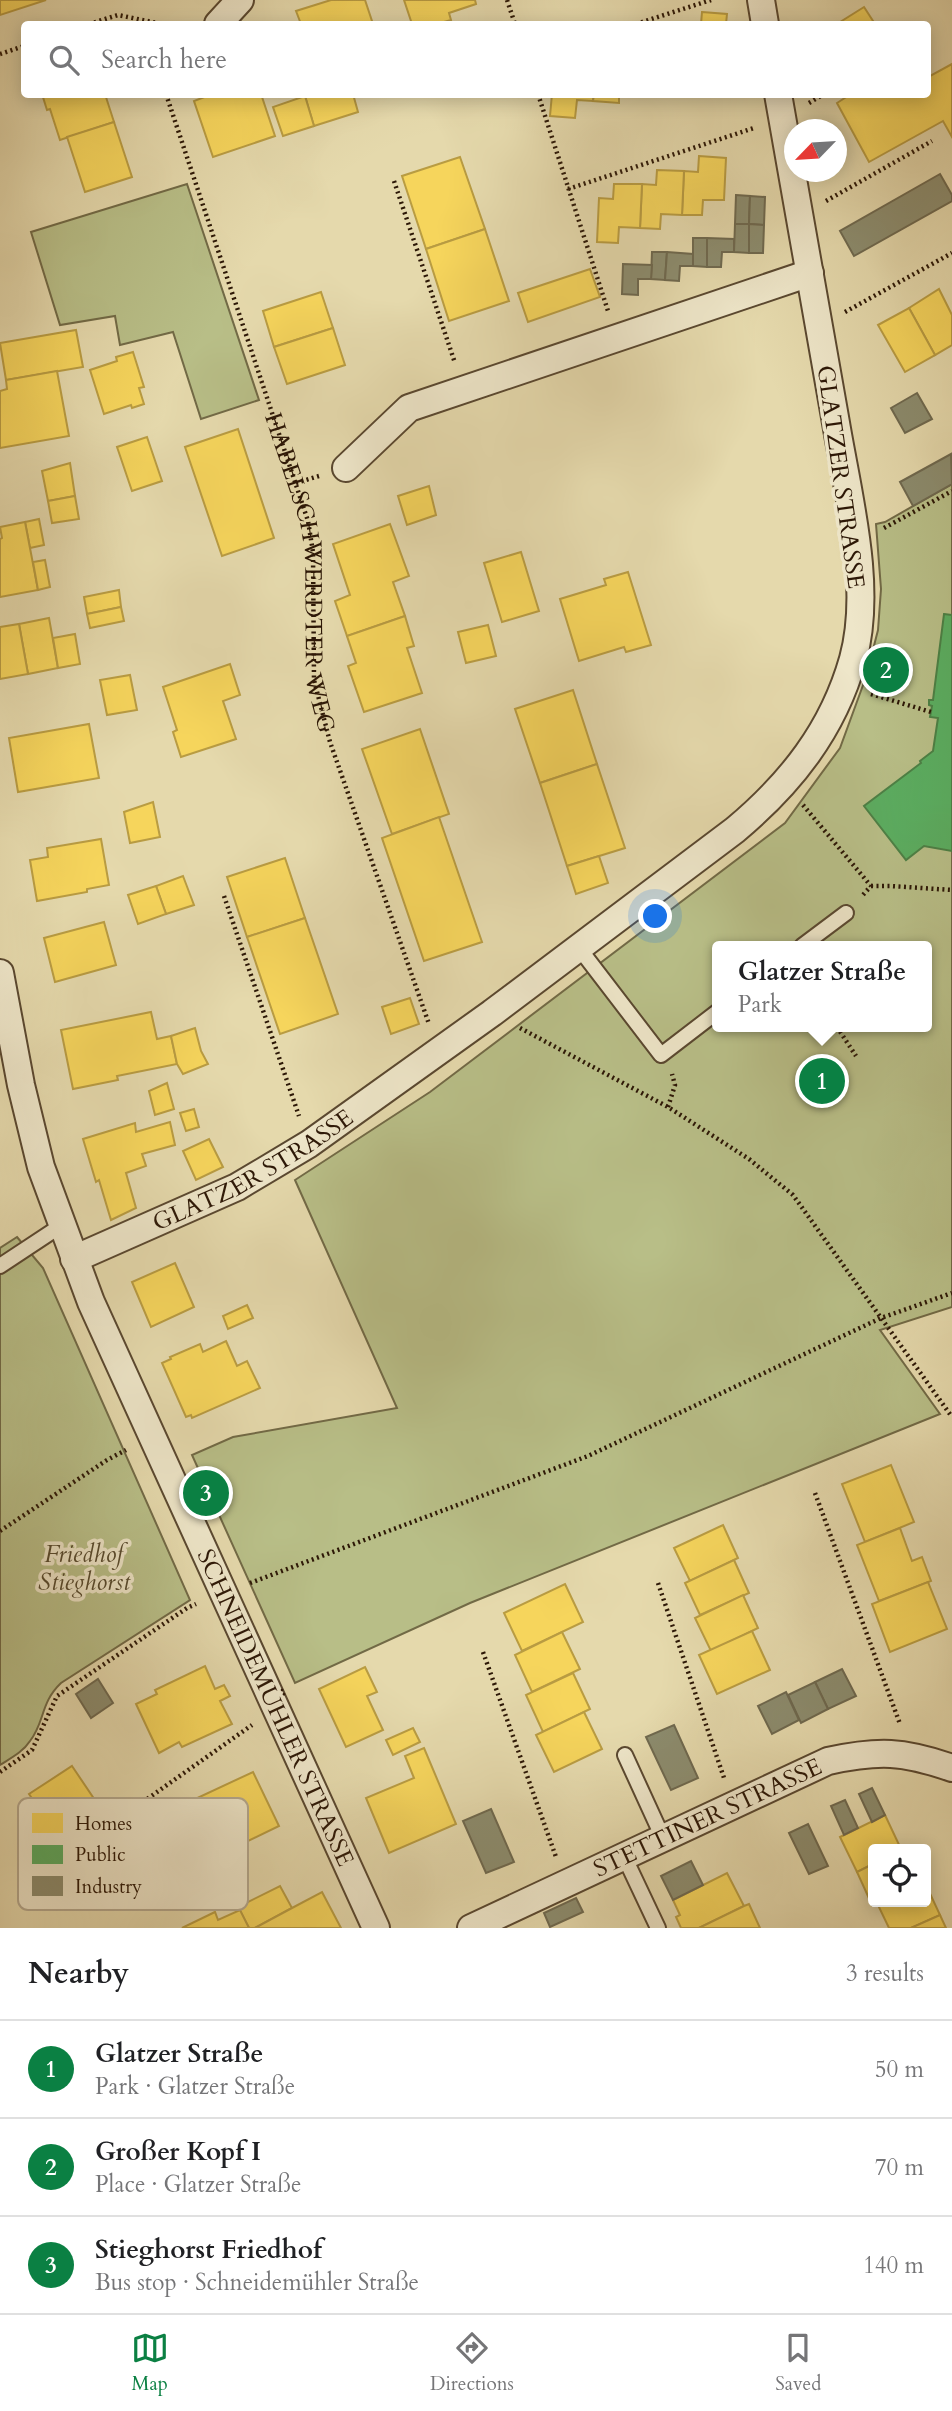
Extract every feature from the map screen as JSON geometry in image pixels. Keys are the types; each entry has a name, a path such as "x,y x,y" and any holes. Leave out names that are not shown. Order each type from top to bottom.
{"street":[{"path":"221,21 240,0"},
{"path":"761,0 764,21"},
{"name":"GLATZER STRASSE","path":"74,1259 237,1187 309,1144 492,1013 735,830 785,784 814,747 835,708 853,657 859,624 859,582 856,543 820,326 780,106"},
{"path":"346,468 409,408 810,273"},
{"name":"SCHNEIDEMÜHLER STRASSE","path":"0,973 41,1167 74,1259 91,1302 376,1928"},
{"name":"STETTINER STRASSE","path":"471,1928 828,1761 860,1754 900,1753 952,1768"}],"lane":[{"path":"809,941 846,913"},
{"path":"579,948 661,1055 712,1016"},
{"path":"0,1266 62,1225"},
{"path":"625,1755 663,1838"},
{"path":"624,1856 658,1928"}],"path":[{"path":"507,0 514,21"},
{"path":"645,21 711,0"},
{"path":"99,21 118,15 139,21"},
{"path":"0,54 21,47"},
{"name":"HABELSCHWERDTER WEG","path":"167,98 308,521 313,552 314,680 330,742 439,1051"},
{"path":"538,98 616,338"},
{"path":"568,189 780,106 809,98"},
{"path":"800,215 932,141"},
{"path":"394,181 464,390"},
{"path":"820,326 952,253"},
{"path":"233,322 240,320"},
{"path":"856,543 952,491"},
{"path":"843,686 931,712"},
{"path":"785,784 871,887"},
{"path":"846,913 871,887 952,890"},
{"path":"224,896 309,1144"},
{"path":"492,1013 668,1107 749,1159 793,1195 952,1417"},
{"path":"839,1032 856,1056"},
{"path":"0,1772 32,1750 57,1696 187,1608 588,1456 881,1318 952,1293"},
{"path":"0,1531 107,1460 152,1436"},
{"path":"815,1493 900,1723 900,1753"},
{"path":"658,1583 733,1805"},
{"path":"483,1652 565,1884"},
{"path":"148,1798 243,1730 278,1714"}],"green space":[{"path":"187,184 259,400 201,419 173,332 120,345 115,316 60,325 31,232"},
{"path":"952,484 952,1307 880,1330 940,1414 470,1603 295,1683 192,1455 233,1437 397,1408 295,1180 430,1092 785,823 840,748 866,677 878,630 881,589 876,524 885,522"},
{"name":"Friedhof Stieghorst","path":"17,1237 43,1268 190,1600 61,1683 49,1698 35,1734 27,1745 0,1765 0,1248"}],"building: Homes":[{"path":"0,0 46,0 0,15"},
{"path":"331,0 365,0 372,21 300,21 296,11"},
{"path":"404,0 475,0 476,4 449,13 451,20 411,21"},
{"path":"864,7 873,21 842,21"},
{"path":"702,12 727,14 726,21 701,21"},
{"path":"952,64 952,137 943,121 869,162 837,103 845,98 931,98 931,75"},
{"path":"43,98 106,98 114,122 60,140 50,109 47,110"},
{"path":"202,98 262,98 275,136 213,157 194,101"},
{"path":"306,98 354,98 358,112 314,126"},
{"path":"306,98 314,126 283,136 273,107"},
{"path":"552,98 593,98 593,101 577,100 575,118 550,116"},
{"path":"593,98 619,98 619,103 593,101"},
{"path":"114,122 132,177 85,192 67,137"},
{"path":"699,156 726,158 724,200 703,200 702,215 682,215 684,171 698,172"},
{"path":"460,157 485,229 426,249 402,176"},
{"path":"657,170 684,171 682,215 661,214 660,229 640,228 642,184 656,185"},
{"path":"614,184 642,184 640,228 619,227 618,243 597,242 599,198 613,199"},
{"path":"485,229 509,301 449,321 426,249"},
{"path":"590,269 600,297 528,322 518,293"},
{"path":"939,289 952,315 952,345 935,355 909,308"},
{"path":"321,292 333,328 274,347 263,311"},
{"path":"909,308 935,355 905,372 878,325"},
{"path":"333,328 345,365 287,384 274,347"},
{"path":"76,330 83,367 6,380 0,343"},
{"path":"133,352 144,387 139,388 144,404 132,408 131,405 104,414 90,370 117,361 116,357"},
{"path":"57,371 69,436 0,448 0,391 7,389 6,380"},
{"path":"238,429 274,538 222,556 185,447"},
{"path":"147,437 162,481 132,491 117,447"},
{"path":"70,463 75,496 48,501 42,471"},
{"path":"429,486 436,515 407,525 398,496"},
{"path":"75,496 79,519 52,523 48,501"},
{"path":"39,519 44,545 30,548 25,522"},
{"path":"25,522 38,590 0,597 0,527"},
{"path":"390,524 409,576 393,582 405,616 347,636 335,601 350,595 333,544"},
{"path":"521,552 539,611 502,622 484,563"},
{"path":"45,560 50,587 38,590 33,562"},
{"path":"628,572 651,645 626,652 624,647 579,661 560,599 606,585 604,579"},
{"path":"119,590 121,607 87,614 84,597"},
{"path":"121,607 124,621 90,628 87,614"},
{"path":"405,616 414,646 407,648 422,693 364,712 348,666 356,663 347,636"},
{"path":"49,618 58,668 28,674 19,624"},
{"path":"19,624 28,674 0,679 0,627"},
{"path":"488,625 496,656 466,663 458,632"},
{"path":"75,634 80,664 58,668 53,638"},
{"path":"230,664 240,695 223,701 236,739 181,757 173,732 177,730 163,687"},
{"path":"130,675 137,710 107,715 100,680"},
{"path":"573,690 597,764 540,783 515,709"},
{"path":"89,724 99,778 18,792 9,738"},
{"path":"420,729 449,814 392,834 362,749"},
{"path":"597,764 625,848 567,866 540,783"},
{"path":"153,802 160,837 130,843 124,812"},
{"path":"439,817 482,942 424,961 382,838"},
{"path":"101,839 109,885 37,901 30,860 48,857 47,848"},
{"path":"599,856 608,883 576,894 567,866"},
{"path":"285,858 305,918 247,937 227,877"},
{"path":"183,876 194,905 166,914 156,886"},
{"path":"156,886 166,914 138,924 128,895"},
{"path":"305,918 338,1014 280,1034 247,937"},
{"path":"104,922 116,965 55,982 44,938"},
{"path":"410,998 419,1024 391,1034 382,1007"},
{"path":"151,1012 157,1039 171,1036 177,1064 117,1076 118,1080 73,1089 61,1030"},
{"path":"195,1028 201,1051 208,1064 183,1074 177,1064 171,1036"},
{"path":"167,1083 174,1109 155,1115 149,1091"},
{"path":"194,1109 199,1127 186,1131 180,1113"},
{"path":"170,1122 175,1145 142,1154 146,1166 126,1173 136,1208 111,1220 83,1139 135,1123 136,1132"},
{"path":"209,1139 223,1167 196,1180 183,1151"},
{"path":"175,1263 194,1307 151,1327 132,1282"},
{"path":"247,1305 253,1318 228,1329 223,1316"},
{"path":"226,1341 237,1366 247,1361 260,1388 192,1418 191,1415 186,1417 162,1363 200,1344 203,1352"},
{"path":"891,1465 914,1522 865,1542 842,1484"},
{"path":"723,1525 738,1558 690,1581 674,1548"},
{"path":"900,1528 912,1561 922,1557 931,1581 879,1601 857,1545"},
{"path":"734,1560 749,1593 700,1615 685,1583"},
{"path":"928,1582 947,1629 890,1652 872,1604"},
{"path":"565,1584 583,1622 522,1651 504,1613"},
{"path":"743,1595 758,1628 711,1651 695,1618"},
{"path":"752,1631 770,1670 717,1694 699,1655"},
{"path":"562,1632 580,1669 532,1692 515,1655"},
{"path":"205,1666 215,1689 224,1685 230,1696 220,1701 232,1724 182,1747 179,1742 159,1753 136,1704 157,1694 155,1690"},
{"path":"365,1667 377,1692 367,1696 383,1730 346,1747 319,1689"},
{"path":"573,1673 590,1709 543,1732 526,1695"},
{"path":"584,1712 602,1749 554,1772 536,1735"},
{"path":"413,1728 420,1742 393,1755 386,1740"},
{"path":"424,1748 456,1824 389,1853 366,1798 414,1778 405,1756"},
{"path":"72,1766 94,1798 32,1798 29,1794"},
{"path":"253,1772 279,1826 248,1841 248,1798 197,1798"},
{"path":"885,1815 899,1844 868,1844 868,1866 857,1872 840,1837"},
{"path":"868,1866 868,1896 857,1872"},
{"path":"727,1873 744,1906 699,1928 681,1928 676,1917 680,1915 673,1900"},
{"path":"280,1886 292,1908 255,1928 249,1928 240,1910 248,1910 248,1902"},
{"path":"322,1892 341,1928 255,1928 292,1908"},
{"path":"931,1896 940,1915 911,1928 889,1928 879,1907 931,1907"},
{"path":"749,1904 760,1928 699,1928 744,1906"},
{"path":"240,1910 249,1928 182,1928 215,1912 218,1920"},
{"path":"940,1915 946,1928 911,1928"}],"building: Public":[{"path":"944,614 952,615 952,851 924,846 906,860 864,806 933,751 938,718 930,717 932,706 929,705 929,700 933,700"}],"building: Industry":[{"path":"940,174 952,195 952,201 854,256 840,231"},
{"path":"736,195 750,196 749,224 735,224"},
{"path":"750,196 765,197 764,225 749,224"},
{"path":"735,224 749,224 749,253 734,252"},
{"path":"749,224 764,225 763,253 749,253"},
{"path":"693,238 707,238 707,267 693,266"},
{"path":"707,238 734,239 734,252 722,252 721,267 707,267"},
{"path":"652,252 667,252 665,280 651,279"},
{"path":"667,252 693,254 693,266 680,266 679,281 665,280"},
{"path":"623,264 652,265 651,279 638,279 638,295 622,294"},
{"path":"917,393 932,419 905,433 891,408"},
{"path":"951,454 952,484 913,506 900,482"},
{"path":"842,1669 856,1696 828,1709 815,1682"},
{"path":"98,1679 113,1703 91,1718 76,1694"},
{"path":"815,1682 828,1709 801,1723 788,1695"},
{"path":"786,1692 799,1720 772,1734 758,1706"},
{"path":"674,1725 698,1778 671,1790 646,1737"},
{"path":"872,1788 885,1815 872,1822 859,1794"},
{"path":"845,1800 858,1828 844,1835 831,1806"},
{"path":"491,1809 514,1862 486,1873 463,1821"},
{"path":"808,1824 828,1866 809,1874 789,1833"},
{"path":"691,1861 703,1885 673,1900 661,1876"},
{"path":"576,1898 583,1912 550,1927 544,1913"}],"place":[{"name":"Großer Kopf I","path":"886,670"},
{"name":"Glatzer Straße","path":"822,1081"},
{"name":"Stieghorst Friedhof","path":"206,1493"}]}
